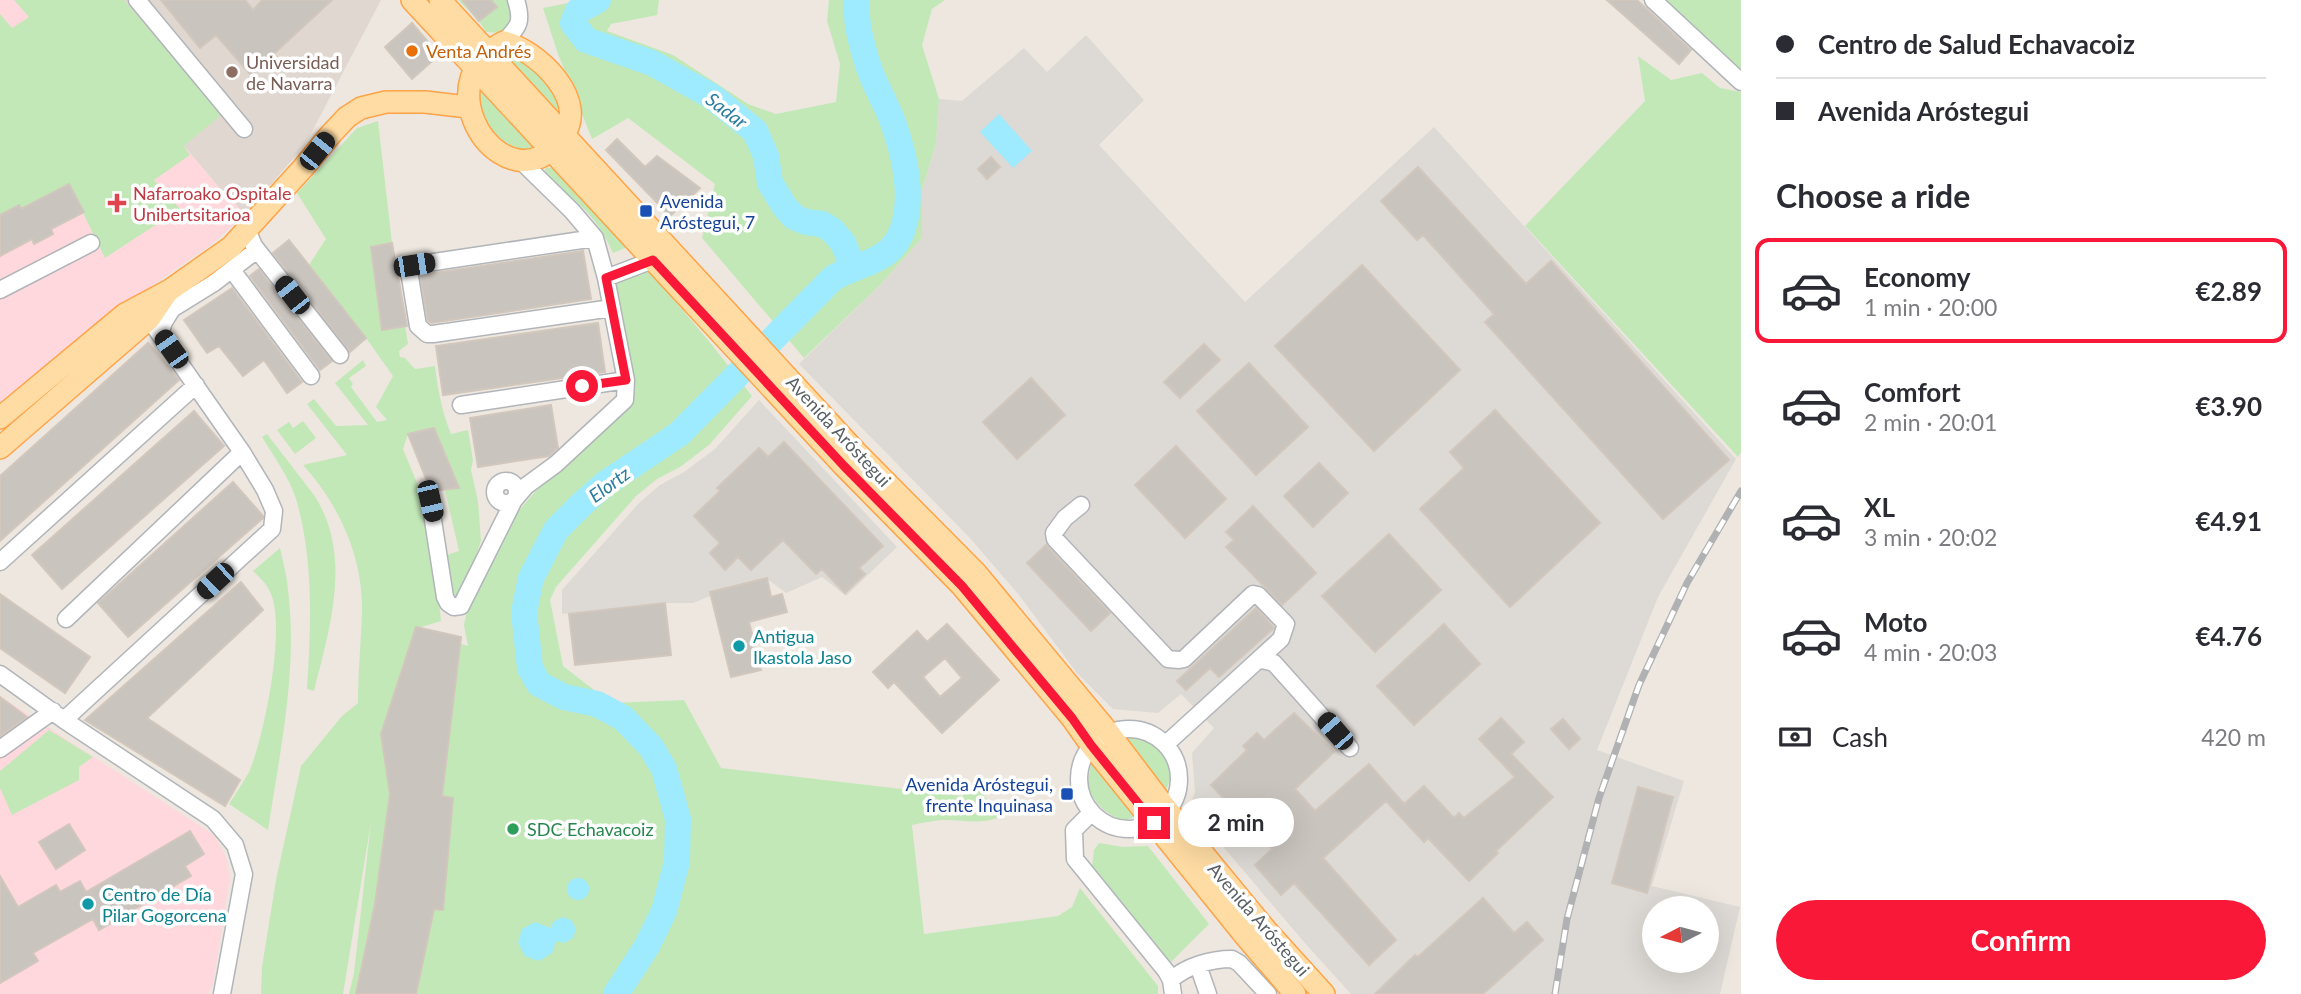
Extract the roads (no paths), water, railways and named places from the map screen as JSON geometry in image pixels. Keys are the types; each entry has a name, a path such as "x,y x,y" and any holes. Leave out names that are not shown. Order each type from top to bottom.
{"main road":[{"name":"Avenida Aróstegui","path":"412,0 475,69 557,142 771,373 844,466 962,586 1072,718 1099,739 1161,817 1246,937 1296,994"},
{"name":"Avenida Aróstegui","path":"439,0 497,47 557,142 653,260 722,321"},
{"path":"497,47 526,50 543,62 556,76 568,105 570,122 557,142 540,158 520,160 489,144 476,126 468,107 468,89 475,69 497,47"},
{"path":"0,418 125,314 170,290 231,247 347,117 361,108 386,102 425,102 468,107"},
{"path":"0,448 154,326 170,290"},
{"name":"Avenida Aróstegui","path":"1161,817 1324,994"}],"street":[{"path":"137,0 244,130"},
{"path":"497,47 518,27 521,15 516,0"},
{"path":"1653,0 1741,82"},
{"path":"430,501 445,597 454,607 461,606 498,530 506,500 556,464 625,400 626,380 606,278 595,238 572,211 520,160"},
{"path":"247,229 257,250 340,355"},
{"path":"595,238 535,244 414,263 409,271 418,326 433,334 612,308"},
{"path":"0,289 91,243"},
{"path":"0,749 58,716 272,529 274,511 242,452 154,326 164,322 172,309 232,270 257,250"},
{"path":"606,278 653,260"},
{"path":"232,270 312,376"},
{"path":"461,405 626,380"},
{"path":"0,562 196,385"},
{"path":"66,619 242,452"},
{"path":"506,500 518,493 516,486 506,481 537,478"},
{"path":"1081,505 1065,518 1054,533 1055,538 1168,659 1184,659 1253,594 1258,595 1286,624 1281,639 1166,744"},
{"path":"1257,660 1274,663 1350,748"},
{"path":"0,674 213,819 235,845 244,874 222,994"},
{"path":"1131,728 1144,730 1166,744 1175,757 1180,774 1177,796 1161,817 1130,830 1106,824 1091,813 1082,800 1078,784 1080,763 1099,739 1131,728"},
{"path":"1091,813 1074,830 1075,859 1166,971 1172,987"},
{"path":"1172,987 1180,972 1198,965 1232,959 1239,962 1268,994"},
{"path":"1198,965 1208,994"}],"water":[{"path":"999,114 1032,151 1013,168 980,132"},
{"path":"578,878 586,881 589,889 586,897 578,900 570,897 567,889 570,881"},
{"path":"562,917 571,920 576,929 573,938 564,943 556,941 552,953 539,961 525,956 518,943 522,929 535,922 551,928 553,922"}],"waterway":[{"name":"Sadar","path":"598,0 578,11 573,23 586,40 652,63 711,96 755,131 766,156 770,183 785,207 794,217 822,224 832,230 843,243 850,268"},
{"name":"Elortz","path":"616,994 647,946 664,911 677,862 678,819 664,769 651,747 623,718 597,704 564,697 539,684 530,668 524,612 531,578 556,530 583,503 606,483 679,434 833,278 884,255 899,239 908,205 905,167 891,117 871,74 864,51 858,26 857,0"}],"railway":[{"path":"1555,994 1567,919 1599,798 1639,685 1687,583 1741,491"}],"place":[{"name":"Venta Andrés","path":"412,51"},
{"name":"Universidad de Navarra","path":"232,72"},
{"name":"Nafarroako Ospitale Unibertsitarioa","path":"117,203"},
{"name":"Avenida Aróstegui, 7","path":"646,211"},
{"name":"Antigua Ikastola Jaso","path":"739,646"},
{"name":"Avenida Aróstegui, frente Inquinasa","path":"1067,794"},
{"name":"SDC Echavacoiz","path":"513,829"},
{"name":"Centro de Día Pilar Gogorcena","path":"88,904"}]}
